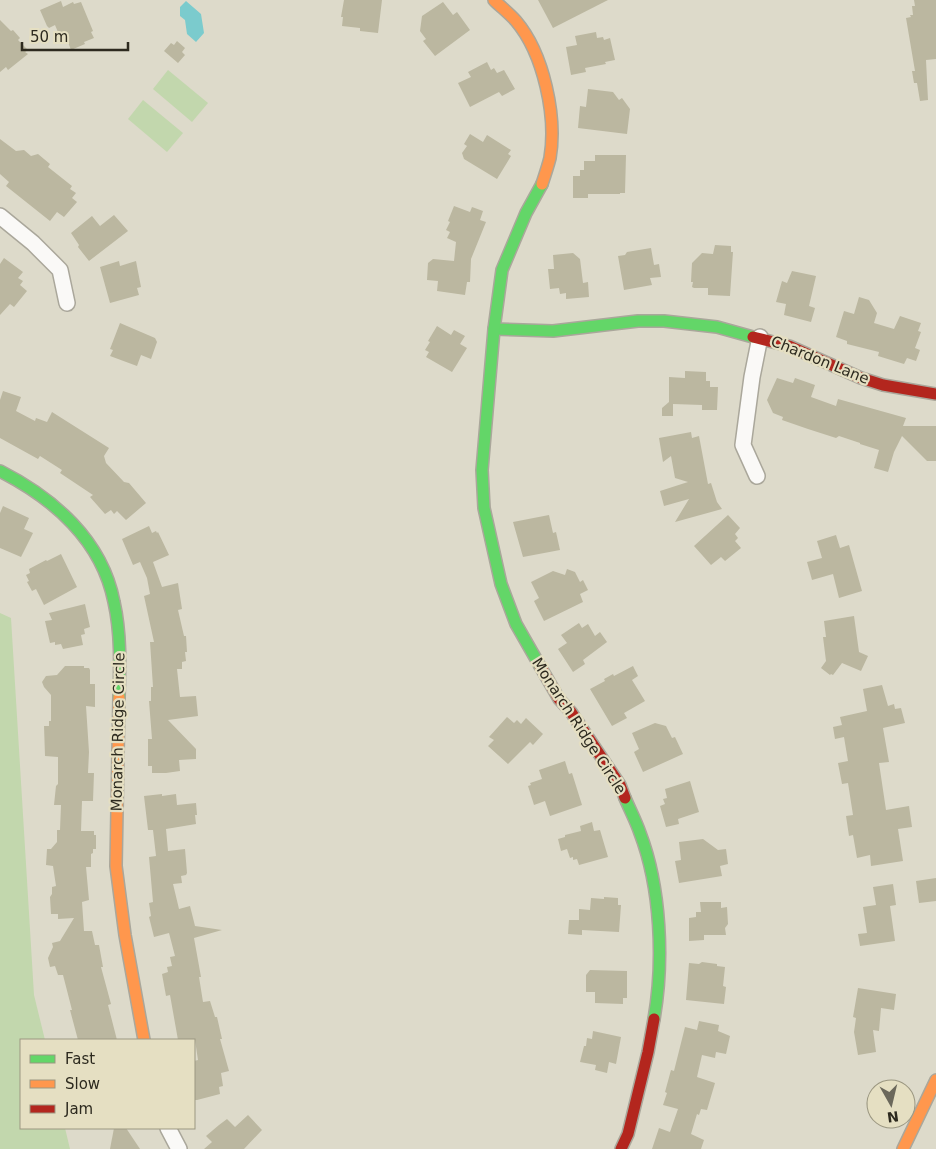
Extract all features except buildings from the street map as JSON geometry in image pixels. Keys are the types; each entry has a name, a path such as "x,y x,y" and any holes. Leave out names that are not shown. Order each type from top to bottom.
{"street":[{"name":"Monarch Ridge Circle","path":"494,0 516,22 534,49 545,77 552,130 550,157 546,172 502,270 494,328 482,470 484,508 501,584 516,624 540,669 559,699 571,712 620,785 641,835 654,886 660,941 658,997 646,1060 628,1134 621,1149"},
{"path":"0,216 33,243 60,270 67,303"},
{"name":"Chardon Lane","path":"494,328 553,331 638,321 664,321 717,327 789,346 869,380 906,390 936,394"},
{"path":"757,476 743,444 752,377 760,337"},
{"name":"Monarch Ridge Circle","path":"0,471 48,499 76,526 95,554 114,600 120,655 116,871 124,933 144,1039"},
{"path":"903,1149 936,1080"},
{"path":"169,1129 179,1149"}],"green space":[{"path":"168,70 208,103 192,122 153,89"},
{"path":"143,100 183,133 167,152 128,119"},
{"path":"0,613 11,618 34,995 45,1039 20,1039 20,1129 65,1129 70,1149 0,1149"}],"water":[{"path":"186,1 201,14 204,33 196,42 187,34 185,20 180,16 180,7"}],"traffic: fast":[{"path":"540,666 516,624 501,584 484,508 482,470 494,329 502,270 526,213 542,184"},
{"path":"494,329 553,331 638,321 664,321 717,327 753,337"},
{"path":"0,471 20,482 56,508 87,540 99,559 108,580 118,625 120,649 119,697"},
{"path":"625,798 647,854 656,901 660,949 654,1019"}],"traffic: slow":[{"path":"494,0 514,18 526,35 541,68 546,86 550,105 552,142 550,158 542,184"},
{"path":"119,697 116,866 125,935 144,1039"},
{"path":"903,1149 936,1080"}],"traffic: jam":[{"path":"753,337 789,346 861,378 883,385 936,394"},
{"path":"540,666 559,699 571,712 620,785 625,798"},
{"path":"621,1149 628,1134 654,1019"}]}
